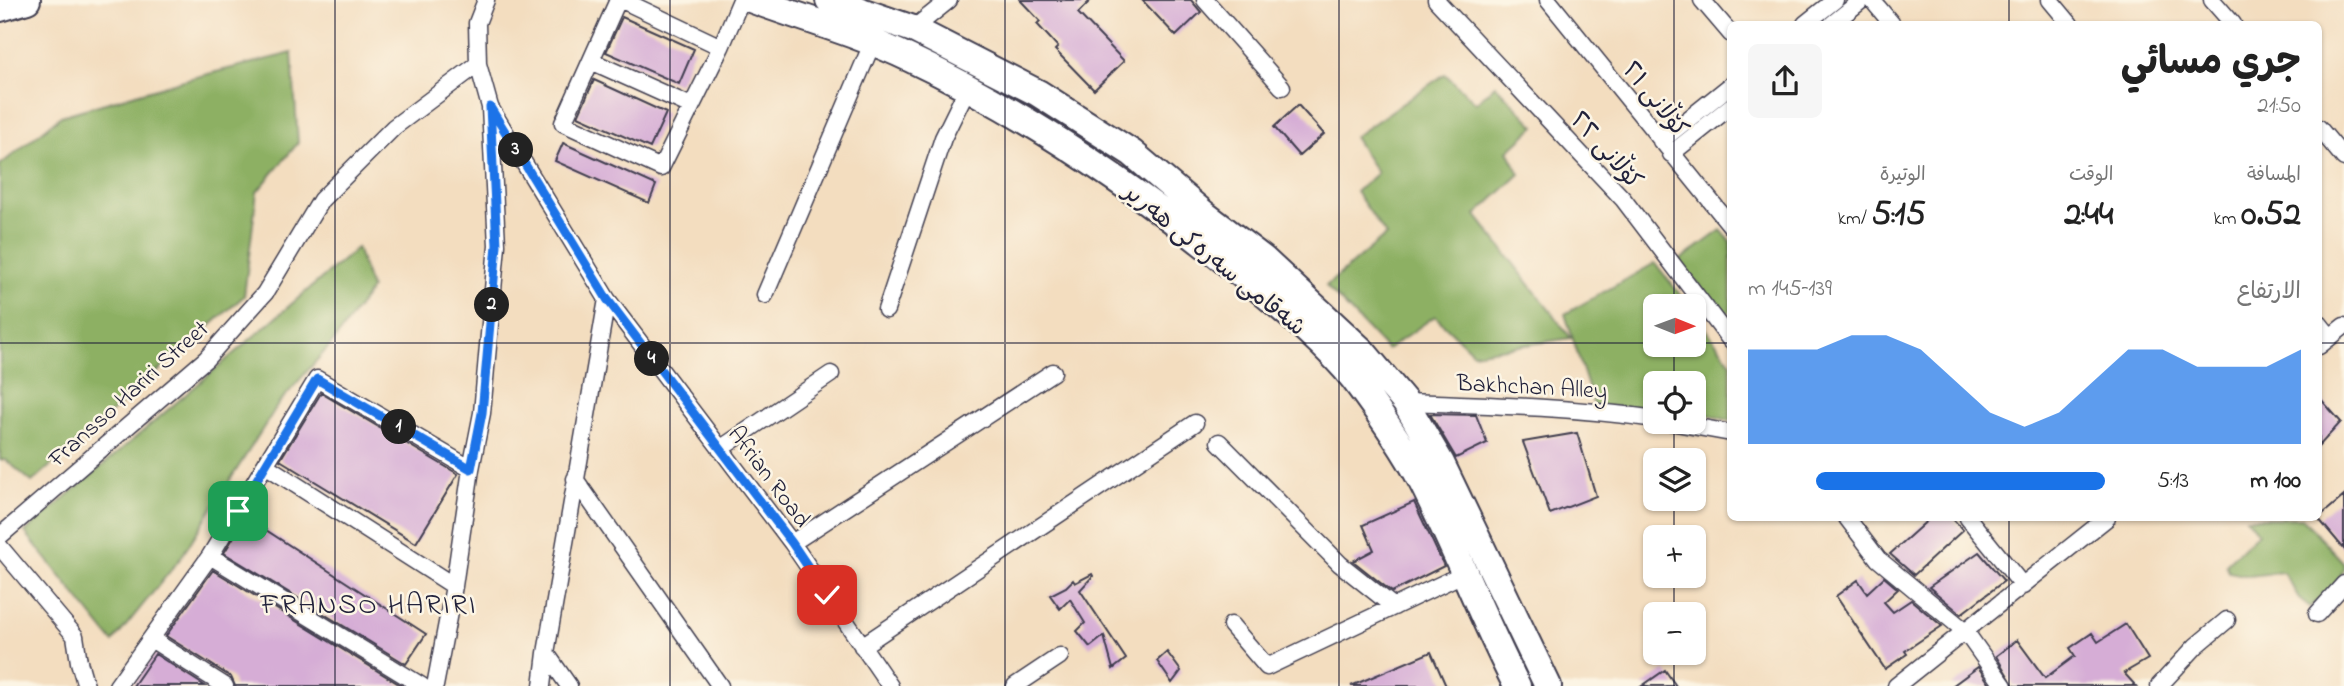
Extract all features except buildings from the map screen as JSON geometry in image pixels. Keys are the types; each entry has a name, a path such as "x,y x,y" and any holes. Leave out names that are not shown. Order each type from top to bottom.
{"main road":[{"path":"0,8 27,0"},
{"name":"شەقامی سەرەکی هەریر","path":"753,0 907,57 968,87 1025,121 1128,188 1212,250 1312,337 1353,378 1421,479 1517,686"},
{"name":"شەقامی سەرەکی هەریر","path":"829,0 913,30 1038,93 1132,153 1203,214 1272,267 1362,351 1405,402 1441,463 1548,686"}],"street":[{"path":"435,686 482,413 497,245 490,107 478,64 477,23 486,0"},
{"path":"721,47 620,0 563,123 661,168 721,47 741,0"},
{"path":"913,30 949,0"},
{"path":"1205,0 1282,87"},
{"name":"کۆڵانی ٢٢","path":"1436,0 1623,199 1727,336"},
{"name":"کۆڵانی ٢١","path":"1548,0 1727,221"},
{"path":"1702,0 1727,29"},
{"path":"1809,21 1835,0"},
{"path":"1836,21 1862,0"},
{"path":"1872,0 1890,21"},
{"path":"2050,0 2068,21"},
{"path":"2212,0 2230,21"},
{"path":"765,295 872,44"},
{"path":"591,61 691,106"},
{"name":"Fransso Hariri Street","path":"0,536 206,359 265,293 321,200 394,127 478,64"},
{"path":"886,310 943,138 968,87"},
{"path":"1666,148 1727,89"},
{"name":"Afrian Road","path":"490,107 607,299 792,543 890,686"},
{"path":"1666,148 1727,109"},
{"path":"2322,132 2344,158"},
{"path":"542,686 607,299"},
{"path":"2324,341 2344,326"},
{"path":"792,543 1053,372"},
{"path":"720,449 831,373"},
{"path":"117,686 210,556 317,379 471,469"},
{"name":"Bakhchan Alley","path":"1405,402 1541,407 1643,417"},
{"path":"862,646 1195,423"},
{"path":"1706,428 1727,432"},
{"path":"1219,442 1340,564 1394,607"},
{"path":"265,465 454,586"},
{"path":"575,479 720,686"},
{"path":"1849,521 1878,559 1965,631 2004,686"},
{"path":"1970,521 2023,586"},
{"path":"1896,686 2103,521"},
{"path":"0,547 75,636 86,686"},
{"path":"210,556 422,686"},
{"path":"1231,625 1267,667 1465,573"},
{"path":"2317,614 2344,584"},
{"path":"2159,686 2196,646 2227,620"},
{"path":"151,639 225,686"},
{"path":"546,653 569,686"},
{"path":"1015,686 1060,656"}],"green space":[{"path":"292,53 298,143 257,192 244,296 32,482 6,460 0,460 0,165 61,116 184,80"},
{"path":"1445,74 1476,103 1495,85 1535,126 1508,151 1520,174 1476,215 1571,338 1473,353 1435,316 1387,350 1326,286 1386,235 1356,192 1377,173 1354,137"},
{"path":"1721,230 1727,237 1727,314 1723,316 1679,261"},
{"path":"357,248 371,289 334,341 279,403 180,559 113,642 25,532"},
{"path":"1655,263 1680,294 1643,294 1643,357 1706,357 1706,329 1727,358 1727,420 1706,414 1706,371 1643,371 1643,408 1594,406 1565,314"},
{"path":"2248,521 2305,521 2344,563 2341,576 2310,607 2299,598 2283,572 2249,576 2229,572 2226,564 2258,533"}],"district":[{"name":"FRANSO HARIRI","path":"369,603"}],"route":[{"path":"238,511 317,379 471,469 482,413 497,245 490,107 607,299 792,543 827,595"}]}
